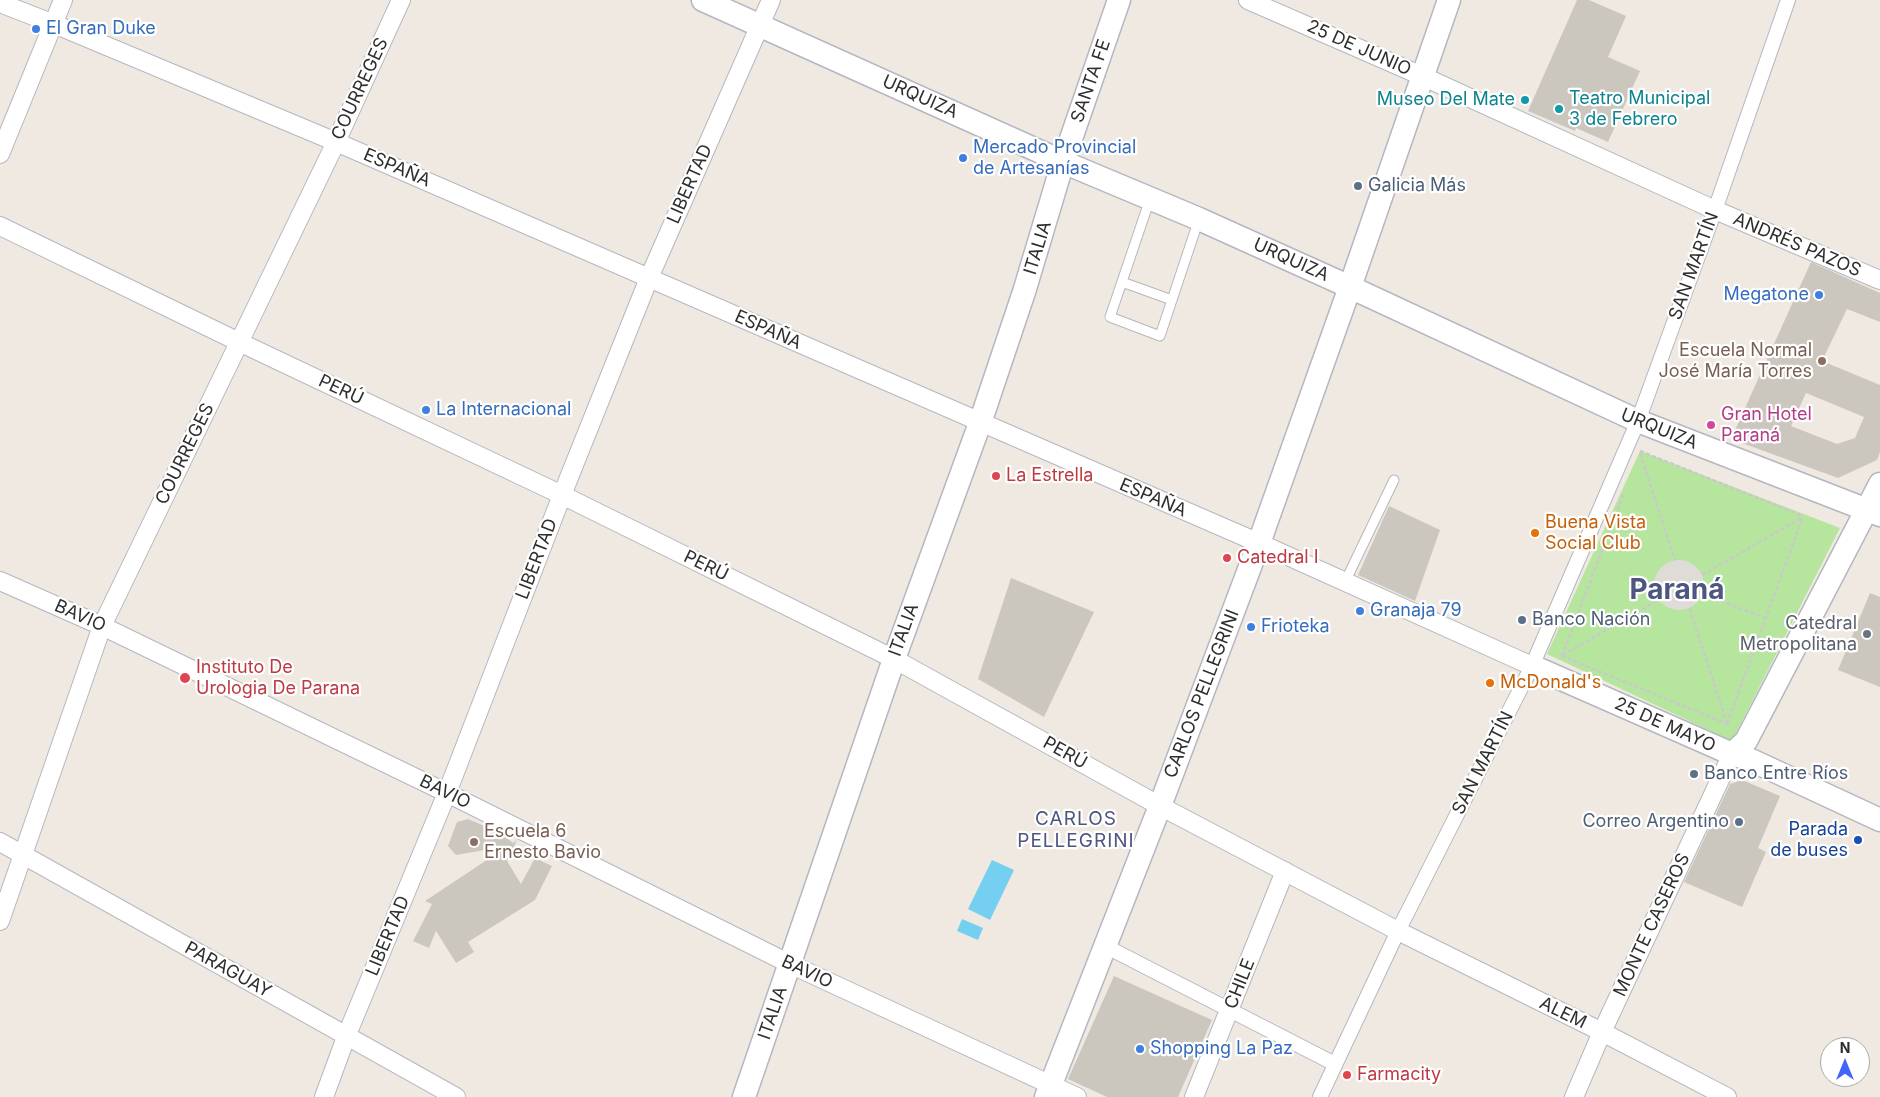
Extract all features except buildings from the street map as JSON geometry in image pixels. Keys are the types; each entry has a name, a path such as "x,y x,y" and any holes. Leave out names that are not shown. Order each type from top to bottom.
{"street":[{"path":"0,154 64,0"},
{"name":"COURREGES","path":"0,921 102,626 336,142 401,0"},
{"name":"URQUIZA","path":"703,0 1063,162 1200,219 1638,421 1874,513"},
{"name":"LIBERTAD","path":"324,1097 346,1036 447,793 562,495 649,278 771,0"},
{"name":"SANTA FE","path":"1063,162 1119,0"},
{"name":"25 DE JUNIO","path":"1248,0 1422,76 1715,210"},
{"name":"CARLOS PELLEGRINI","path":"1049,1091 1160,806 1259,543 1449,0"},
{"name":"SAN MARTÍN","path":"1320,1097 1398,931 1532,666 1638,421 1715,210 1788,0"},
{"name":"ESPAÑA","path":"0,3 336,142 1259,543 1532,666"},
{"name":"ITALIA","path":"744,1097 894,659 980,423 1024,292 1063,162"},
{"name":"ANDRÉS PAZOS","path":"1715,210 1880,280"},
{"name":"PERÚ","path":"0,226 562,495 894,659 1160,806 1398,931"},
{"path":"1739,747 1874,513 1880,484"},
{"name":"BAVIO","path":"0,580 102,626 447,793 1049,1091 1077,1097"},
{"name":"25 DE MAYO","path":"1532,666 1880,803"},
{"name":"25 DE MAYO","path":"1739,747 1751,760 1880,820"},
{"name":"MONTE CASEROS","path":"1574,1097 1602,1032 1739,747"},
{"name":"PARAGUAY","path":"0,842 456,1097"},
{"name":"CHILE","path":"1194,1097 1285,871"},
{"name":"ALEM","path":"1398,931 1602,1032 1727,1097"},
{"path":"1105,946 1335,1064"}],"lane":[{"path":"1150,198 1110,317 1160,336 1200,219"},
{"path":"1122,282 1172,300"},
{"path":"1345,582 1394,480"}],"path":[{"path":"1636,461 1640,451"},
{"path":"1640,451 1803,516"},
{"path":"1640,451 1674,560"},
{"path":"1562,656 1626,488"},
{"path":"1702,574 1803,516"},
{"path":"1727,724 1803,516"},
{"path":"1702,594 1766,618"},
{"path":"1562,656 1658,600"},
{"path":"1690,608 1727,724"},
{"path":"1562,656 1727,724"}],"green space":[{"path":"1640,451 1840,528 1732,741 1547,654"}],"shaded area":[{"path":"1674,560 1684,560 1697,567 1704,580 1704,590 1697,603 1684,610 1674,610 1665,606 1658,599 1654,590 1654,580 1658,571 1665,564"}],"water":[{"path":"992,860 1014,870 990,920 968,909"},
{"path":"962,919 983,928 978,940 957,931"}],"place":[{"name":"El Gran Duke","path":"36,29"},
{"name":"Museo Del Mate","path":"1525,100"},
{"name":"Teatro Municipal 3 de Febrero","path":"1559,109"},
{"name":"Mercado Provincial de Artesanías","path":"963,158"},
{"name":"Galicia Más","path":"1358,186"},
{"name":"Megatone","path":"1819,295"},
{"name":"Escuela Normal José María Torres","path":"1822,361"},
{"name":"La Internacional","path":"426,410"},
{"name":"Gran Hotel Paraná","path":"1711,425"},
{"name":"La Estrella","path":"996,476"},
{"name":"Buena Vista Social Club","path":"1535,533"},
{"name":"Catedral I","path":"1227,558"},
{"name":"Granaja 79","path":"1360,611"},
{"name":"Banco Nación","path":"1522,620"},
{"name":"Frioteka","path":"1251,627"},
{"name":"Catedral Metropolitana","path":"1867,634"},
{"name":"Instituto De Urologia De Parana","path":"185,678"},
{"name":"McDonald's","path":"1490,683"},
{"name":"Banco Entre Ríos","path":"1694,774"},
{"name":"Correo Argentino","path":"1739,822"},
{"name":"Parada de buses","path":"1858,840"},
{"name":"Escuela 6 Ernesto Bavio","path":"474,842"},
{"name":"Shopping La Paz","path":"1140,1049"},
{"name":"Farmacity","path":"1347,1075"}],"district":[{"name":"Paraná","path":"1677,591"},
{"name":"CARLOS PELLEGRINI","path":"1076,830"}]}
